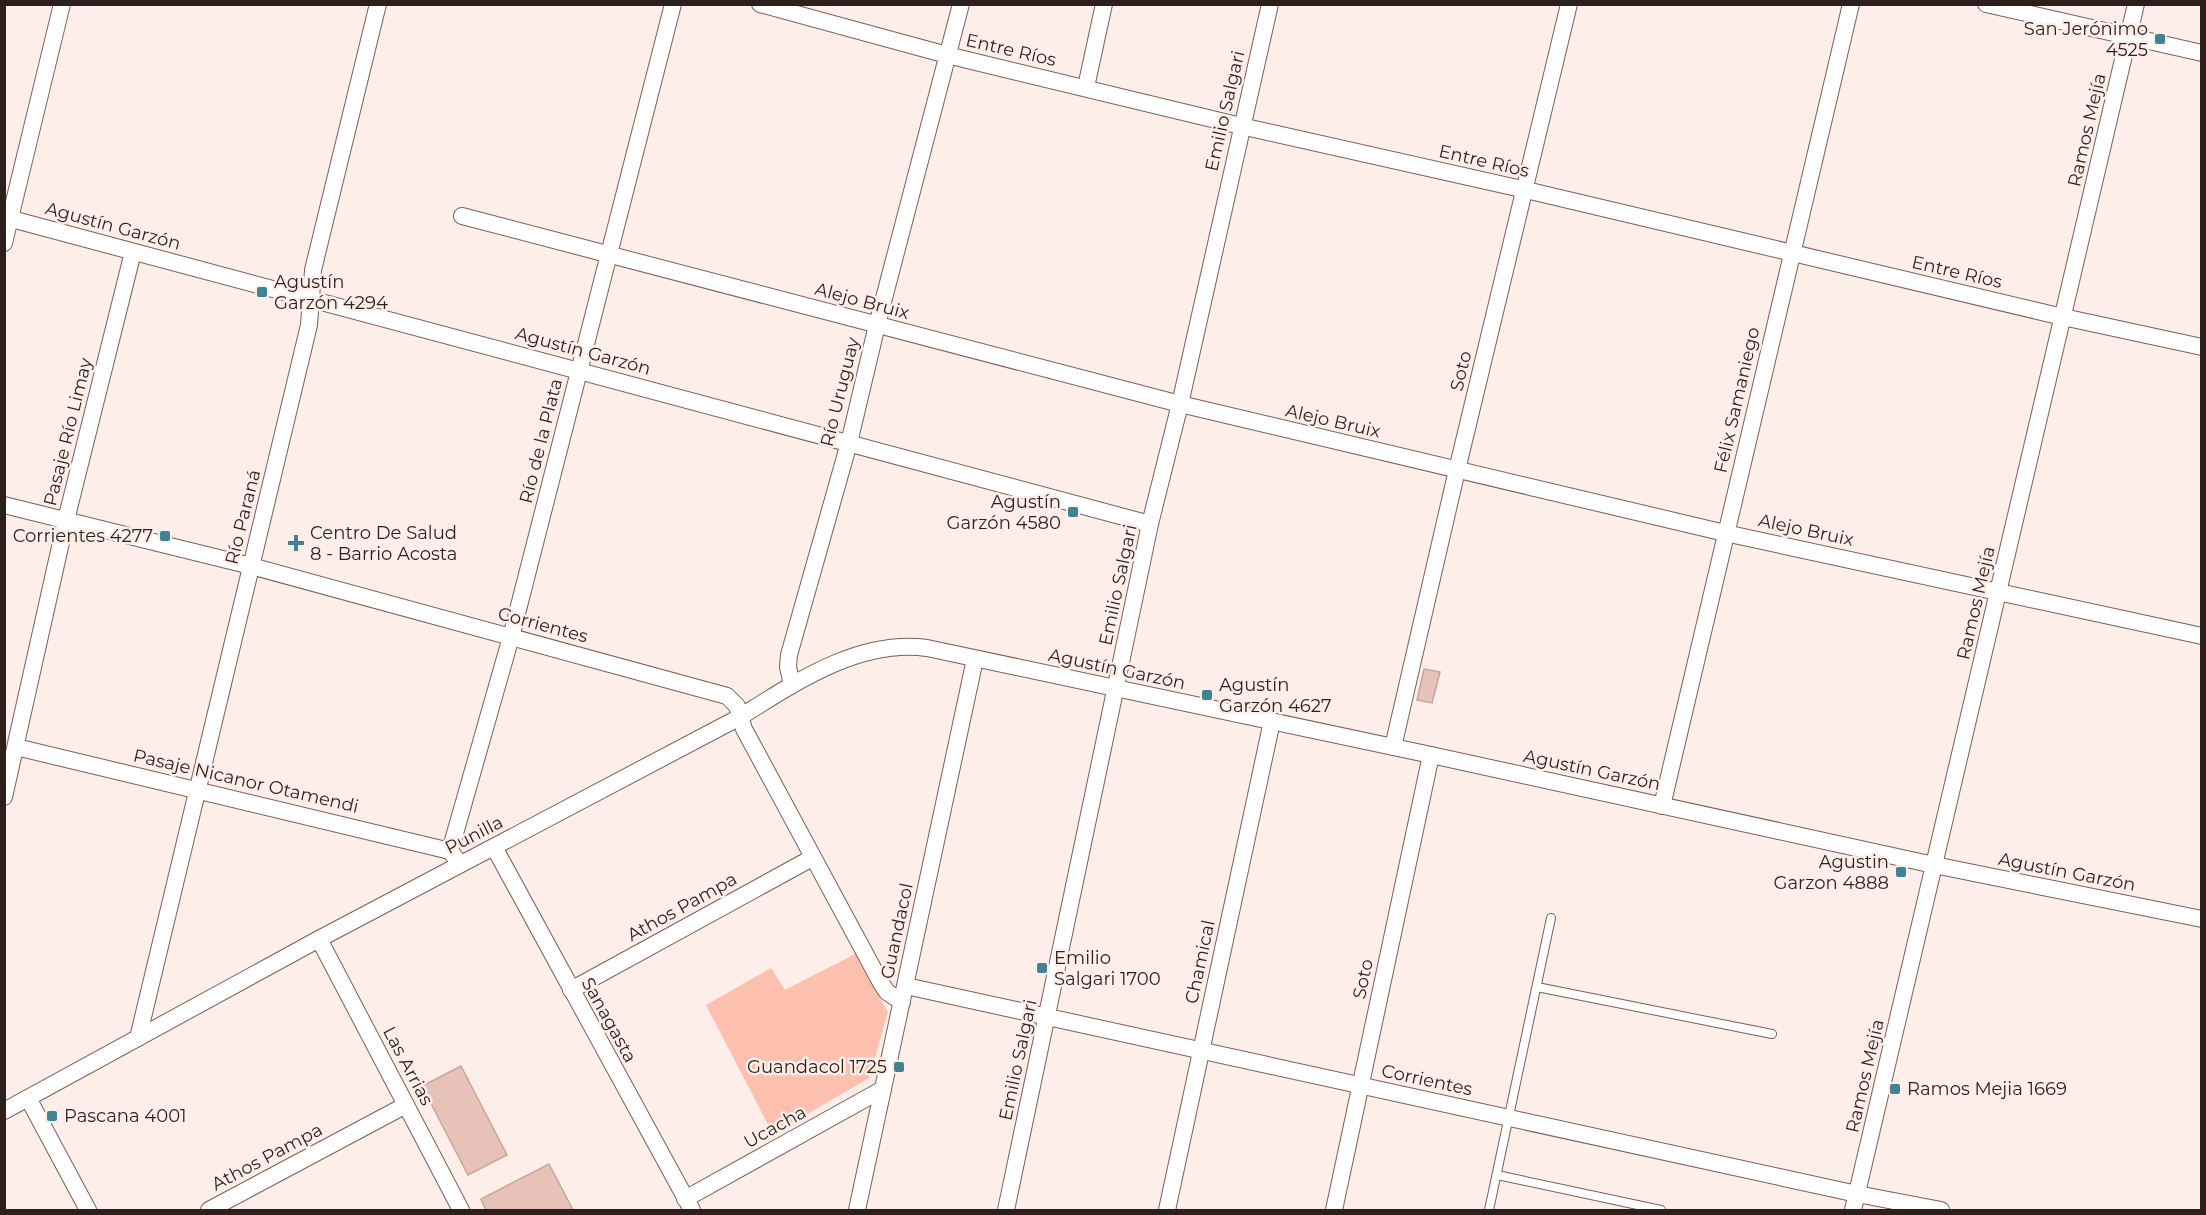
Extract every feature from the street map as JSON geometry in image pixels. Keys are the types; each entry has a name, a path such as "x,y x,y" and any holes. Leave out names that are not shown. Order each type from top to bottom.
{"street":[{"path":"4,243 8,218 62,4"},
{"name":"Río Paraná","path":"138,1038 309,325 313,270 378,4"},
{"name":"Río de la Plata","path":"455,857 673,4"},
{"name":"Entre Ríos","path":"760,4 947,55 1241,126 1526,190 2063,317 2202,347"},
{"name":"Río Uruguay","path":"792,685 788,667 789,655 849,443 877,325 961,4"},
{"path":"1086,87 1104,4"},
{"name":"Emilio Salgari","path":"1006,1210 1150,524 1180,404 1270,4"},
{"name":"Soto","path":"1393,747 1569,4"},
{"name":"Félix Samaniego","path":"1662,806 1851,4"},
{"path":"1986,4 2202,53"},
{"name":"Ramos Mejía","path":"1855,1202 2136,4"},
{"name":"Alejo Bruix","path":"462,216 1180,404 1725,533 2202,636"},
{"name":"Agustín Garzón","path":"8,218 1150,524"},
{"name":"Pasaje Río Limay","path":"4,797 66,520 133,252"},
{"name":"Corrientes","path":"4,505 252,566 727,696 737,706 744,729 812,858 887,992 1047,1017 1509,1118 1855,1202 1941,1210"},
{"name":"Punilla","path":"4,1111 319,939 455,857 494,847 740,717 792,685 866,651 889,647 910,646 975,659"},
{"name":"Agustín Garzón","path":"975,659 1431,755 1934,866 2202,920"},
{"name":"Guandacol","path":"857,1210 975,659"},
{"name":"Chamical","path":"1167,1210 1272,721"},
{"name":"Pasaje Nicanor Otamendi","path":"16,747 198,789 455,857"},
{"name":"Soto","path":"1334,1210 1431,755"},
{"name":"Sanagasta","path":"494,847 689,1205"},
{"name":"Athos Pampa","path":"571,990 812,858"},
{"name":"Las Arrias","path":"319,939 461,1210"},
{"name":"Ucacha","path":"689,1205 883,1089"},
{"path":"28,1098 88,1210"},
{"name":"Athos Pampa","path":"209,1210 406,1105"}],"lane":[{"path":"1489,1210 1551,918"},
{"path":"1537,987 1772,1034"},
{"path":"1497,1175 1661,1210"}],"shaded area":[{"path":"855,954 888,1012 869,1078 773,1134 706,1005 771,968 785,990"}],"building":[{"path":"1424,669 1440,672 1432,703 1417,700"},
{"path":"461,1066 507,1155 468,1175 422,1086"},
{"path":"549,1164 573,1210 486,1210 481,1199"}],"place":[{"name":"San Jerónimo 4525","path":"2160,39"},
{"name":"Agustín Garzón 4294","path":"262,292"},
{"name":"Agustín Garzón 4580","path":"1073,512"},
{"name":"Corrientes 4277","path":"165,536"},
{"name":"Centro De Salud 8 - Barrio Acosta","path":"296,543"},
{"name":"Agustín Garzón 4627","path":"1207,695"},
{"name":"Agustin Garzon 4888","path":"1901,872"},
{"name":"Emilio Salgari 1700","path":"1042,968"},
{"name":"Guandacol 1725","path":"899,1067"},
{"name":"Ramos Mejia 1669","path":"1895,1089"},
{"name":"Pascana 4001","path":"52,1116"}]}
